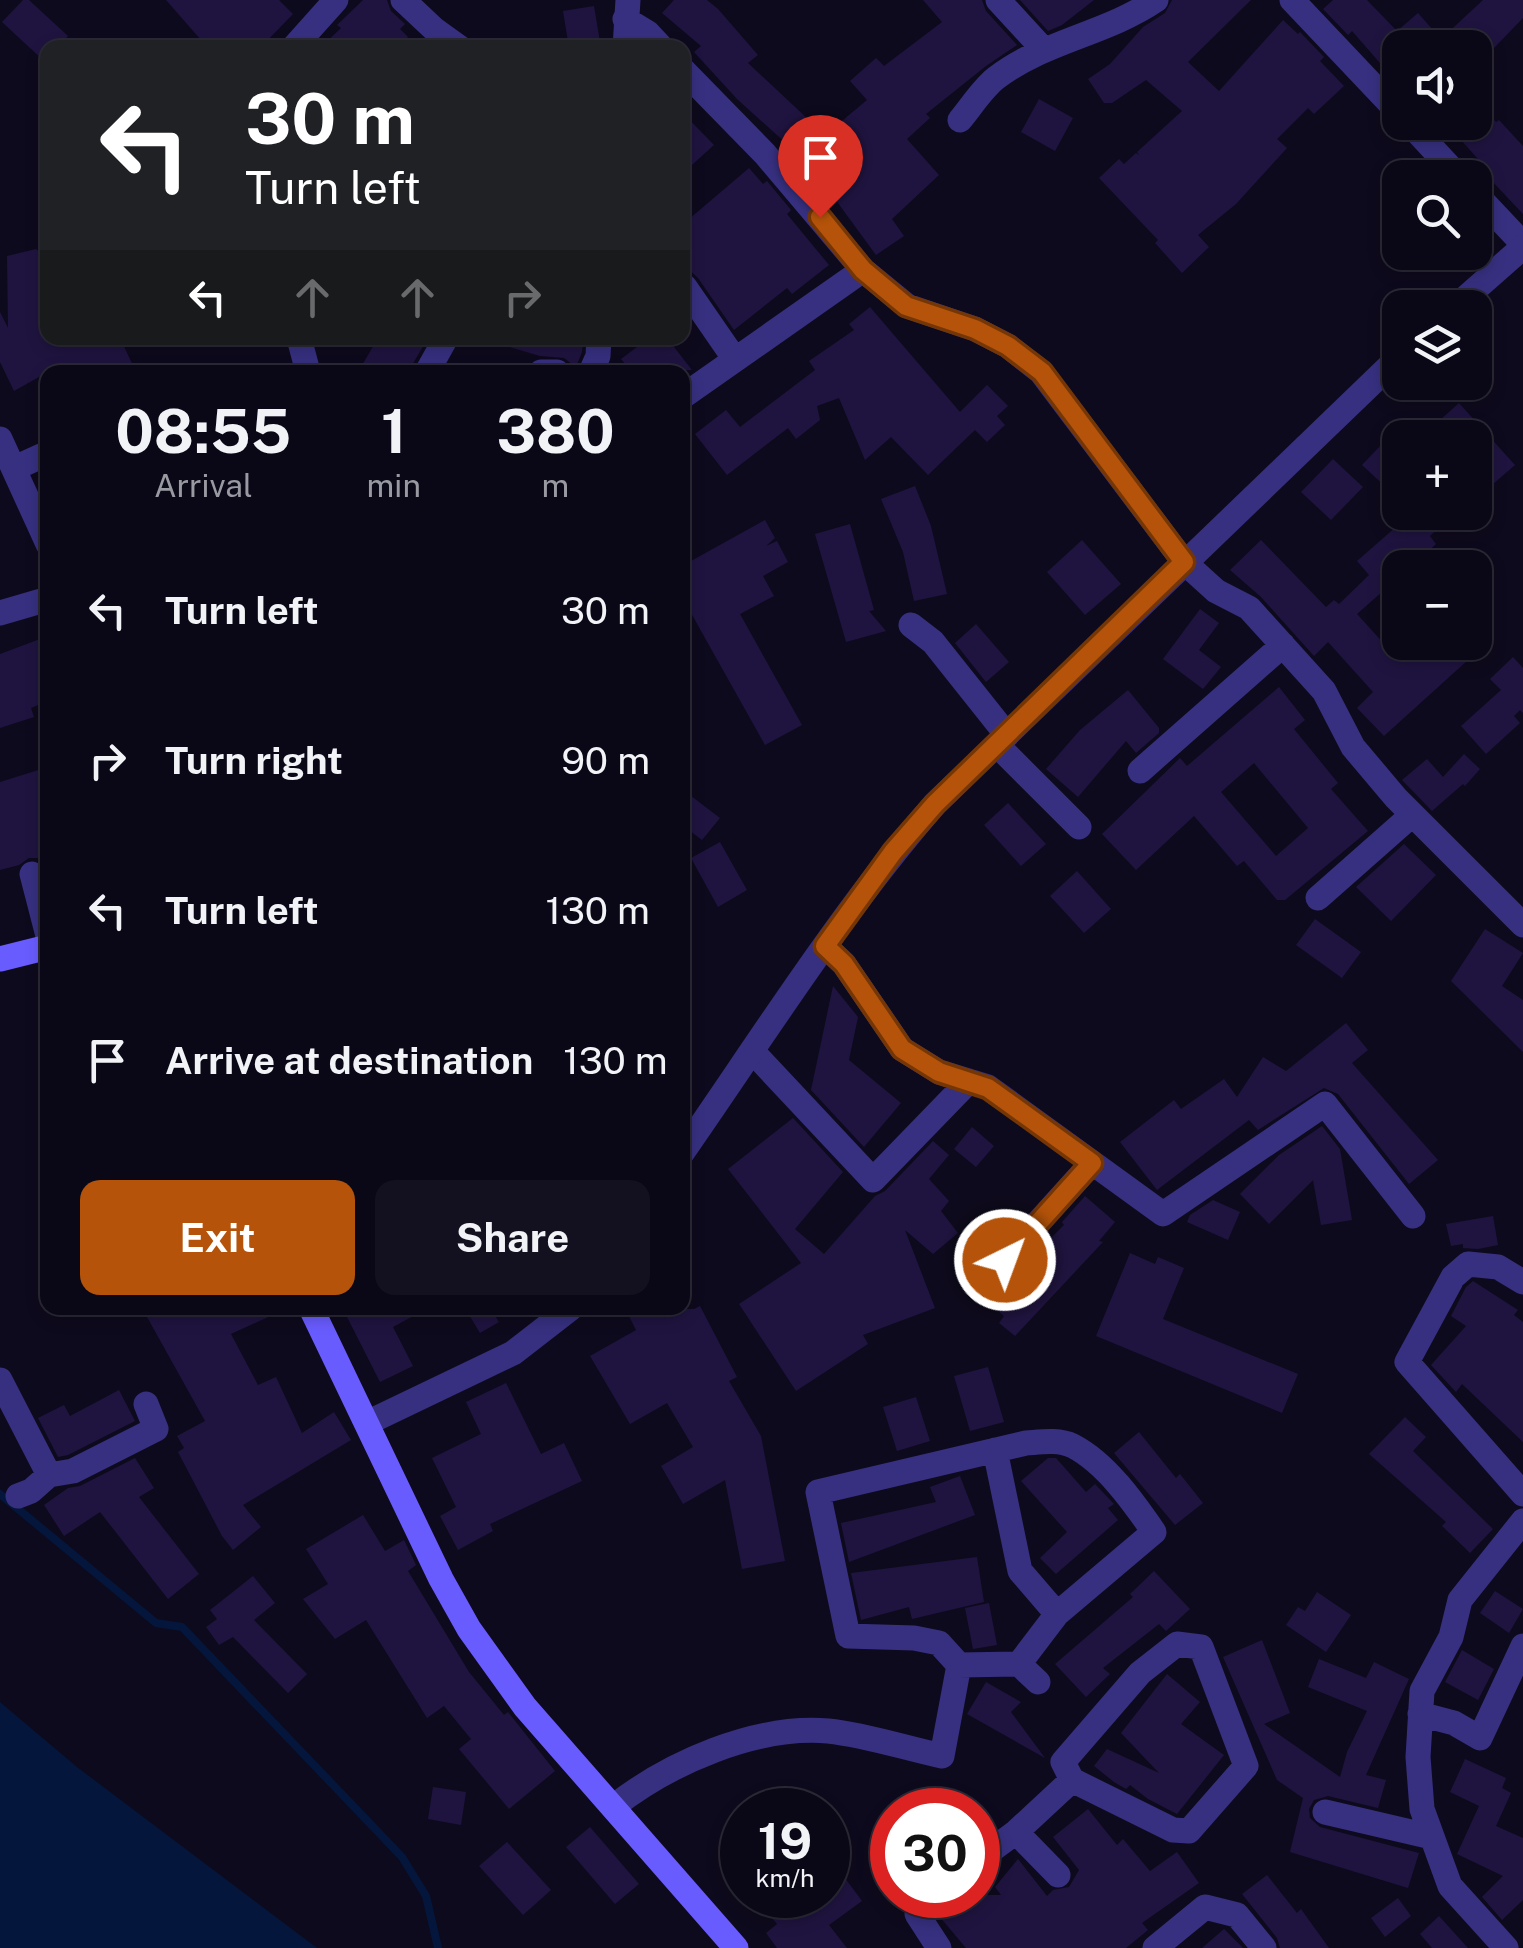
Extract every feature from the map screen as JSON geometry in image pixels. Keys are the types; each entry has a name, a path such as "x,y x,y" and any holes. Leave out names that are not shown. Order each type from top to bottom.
{"main road":[{"path":"0,959 40,949"},
{"path":"314,1315 469,1629 526,1707 736,1948"}],"street":[{"path":"300,40 336,0"},
{"path":"403,0 449,40"},
{"path":"998,0 1043,49"},
{"path":"960,120 993,80 1043,49 1106,27 1156,0"},
{"path":"1292,0 1382,95"},
{"path":"625,40 626,10"},
{"path":"626,10 655,40"},
{"path":"690,77 765,154 863,270 906,306 975,329 1008,346 1042,372 1184,562 1216,591 1249,608 1324,692 1353,746 1412,815 1523,925"},
{"path":"1425,140 1443,160"},
{"path":"1474,290 1523,246 1492,212"},
{"path":"690,391 863,270"},
{"path":"690,294 734,358"},
{"path":"690,1142 893,852 935,804 1382,373"},
{"path":"0,439 40,526"},
{"path":"15,468 40,457"},
{"path":"0,613 40,601"},
{"path":"911,624 933,642 1002,740 1079,828"},
{"path":"1140,772 1283,645"},
{"path":"1318,898 1412,815"},
{"path":"32,874 40,905"},
{"path":"825,946 844,964 902,1049 939,1072 988,1088 1162,1214 1325,1104 1413,1216"},
{"path":"753,1052 874,1180 969,1081"},
{"path":"1005,1260 1092,1163"},
{"path":"1523,1282 1498,1267 1468,1264 1453,1277 1407,1362 1523,1494"},
{"path":"367,1422 447,1387 513,1352 563,1315"},
{"path":"0,1380 49,1475"},
{"path":"18,1496 31,1491 49,1475 73,1471 163,1438 146,1404"},
{"path":"1019,1664 1057,1614 1154,1532 1132,1501 1098,1466 1072,1446 1048,1441 818,1492 848,1636 914,1638 939,1643 959,1665 1019,1664 1038,1682"},
{"path":"994,1450 1020,1572 1057,1614"},
{"path":"1523,1521 1460,1600 1451,1636 1422,1691 1418,1758 1422,1809 1450,1886 1510,1948 1523,1939"},
{"path":"1177,1644 1200,1647 1246,1766 1189,1830 1172,1830 1072,1780 1062,1762 1140,1673 1177,1644"},
{"path":"1420,1714 1454,1723 1480,1738 1523,1646"},
{"path":"613,1807 642,1784 747,1737 826,1731 942,1756 959,1665"},
{"path":"1000,1844 1072,1780"},
{"path":"1325,1812 1432,1838"},
{"path":"1016,1832 1058,1876"},
{"path":"1155,1948 1205,1907 1237,1915 1264,1948"},
{"path":"920,1918 940,1948"}],"water":[{"path":"0,1702 77,1767 317,1948 0,1948"}],"building":[{"path":"23,0 29,0 68,36 64,40 40,40 40,57 2,22"},
{"path":"166,0 279,0 293,14 268,40 201,40"},
{"path":"363,0 387,0 391,11 405,24 400,29 408,37 328,40 341,28 337,25"},
{"path":"674,0 707,0 718,9 758,55 748,63 825,135 867,100 850,81 876,58 884,66 942,22 923,0 982,0 986,11 1017,45 926,114 930,118 907,139 939,175 892,219 904,236 876,255 824,184 817,190 792,161 799,155 737,99 694,52 701,46 662,13"},
{"path":"1020,0 1094,0 1048,31"},
{"path":"1172,0 1251,0 1188,62 1219,91 1283,20 1324,57 1320,61 1344,86 1314,114 1308,108 1277,139 1287,148 1236,204 1198,235 1209,247 1182,273 1155,243 1158,240 1099,178 1119,159 1124,164 1136,153 1139,155 1137,152 1182,111 1146,80 1112,103 1104,103 1088,79 1110,64 1143,27 1165,13"},
{"path":"1333,0 1367,0 1396,30 1382,30 1382,65 1352,31 1348,35 1323,9"},
{"path":"1483,0 1523,0 1523,18 1494,48 1492,30 1451,30"},
{"path":"594,6 600,40 568,40 563,11"},
{"path":"1418,13 1433,30 1398,30"},
{"path":"1039,99 1073,118 1055,151 1021,132"},
{"path":"1492,118 1499,120 1523,146 1523,214 1492,181 1492,160 1479,160 1461,140 1492,140"},
{"path":"690,120 714,145 690,167"},
{"path":"749,168 763,184 767,181 791,210 787,214 829,265 792,294 787,288 734,330 690,270 690,218"},
{"path":"36,249 40,252 40,345 123,345 133,365 40,365 40,376 14,391 0,362 0,312 8,328 7,256"},
{"path":"870,307 960,412 987,385 1008,406 997,416 1005,425 987,442 975,430 928,475 891,437 865,460 839,398 817,406 820,420 796,439 788,428 727,475 695,434 726,410 740,427 815,370 809,361 854,330 849,324"},
{"path":"374,345 424,345 412,365 362,365"},
{"path":"503,345 582,345 577,365 564,358 540,356"},
{"path":"640,345 672,345 688,365 626,365 621,359"},
{"path":"1459,403 1474,420 1440,420"},
{"path":"1492,440 1515,465 1492,485"},
{"path":"1382,444 1382,484 1362,465"},
{"path":"1333,459 1363,487 1331,520 1301,492"},
{"path":"915,486 931,526 947,594 914,601 903,552 881,499"},
{"path":"765,520 775,538 766,546 777,541 788,562 763,576 774,596 740,614 802,725 765,745 690,611 690,562"},
{"path":"850,524 874,610 869,611 886,631 846,642 815,534"},
{"path":"1392,530 1436,530 1430,536 1436,544 1430,550 1382,550 1382,592 1357,614 1382,642 1382,660 1468,660 1384,736 1357,708 1373,692 1328,642 1314,656 1261,597 1230,570 1261,540 1326,607 1334,600 1339,604 1369,575 1357,561"},
{"path":"1082,540 1121,584 1085,615 1047,572"},
{"path":"1200,609 1219,623 1199,650 1221,667 1203,689 1163,659"},
{"path":"976,624 1009,662 986,682 955,643"},
{"path":"40,639 40,704 31,708 34,717 0,728 0,654"},
{"path":"1513,657 1523,668 1523,713 1520,710 1514,716 1520,723 1486,754 1461,726 1501,690 1490,679"},
{"path":"1279,687 1305,720 1294,729 1338,783 1331,789 1368,831 1285,900 1277,900 1244,861 1237,866 1194,816 1136,870 1102,834 1180,758 1187,766","holes":["1254,763 1308,828 1276,856 1221,792"]},
{"path":"1128,690 1159,733 1136,753 1126,741 1078,797 1046,769 1080,730"},
{"path":"1464,754 1480,769 1432,811 1402,780 1427,759 1443,777"},
{"path":"40,770 40,858 29,858 0,870 0,782"},
{"path":"690,795 720,818 702,840 690,831"},
{"path":"1008,803 1046,844 1021,866 984,825"},
{"path":"720,842 747,890 718,907 691,858"},
{"path":"1404,844 1436,875 1391,921 1356,887"},
{"path":"1077,871 1111,909 1084,933 1050,896"},
{"path":"1315,919 1361,952 1342,978 1296,945"},
{"path":"1485,929 1523,953 1502,986 1523,1000 1523,1052 1451,981"},
{"path":"833,986 858,1017 849,1060 901,1103 864,1147 811,1090"},
{"path":"1346,1023 1368,1050 1352,1063 1438,1160 1409,1184 1338,1094 1324,1088 1258,1130 1249,1120 1157,1190 1120,1142 1174,1100 1181,1109 1224,1079 1237,1097 1263,1057 1286,1071"},
{"path":"793,1118 843,1172 795,1229 824,1254 875,1196 885,1191 933,1141 949,1155 929,1179 949,1201 941,1211 958,1233 933,1254 905,1230 935,1308 863,1335 868,1344 796,1391 739,1304 801,1263 728,1169"},
{"path":"1322,1126 1340,1149 1352,1220 1321,1225 1313,1180 1269,1224 1240,1194 1279,1155"},
{"path":"972,1127 994,1146 976,1167 954,1149"},
{"path":"1085,1196 1115,1222 1099,1241 1103,1242 1015,1336 999,1323 1004,1316 987,1302 1064,1225 1062,1222"},
{"path":"1213,1200 1240,1212 1228,1240 1187,1222 1190,1215"},
{"path":"1493,1216 1498,1245 1478,1249 1463,1248 1463,1244 1451,1246 1446,1224"},
{"path":"1130,1253 1155,1264 1158,1257 1184,1268 1163,1319 1298,1374 1282,1413 1096,1336"},
{"path":"1473,1281 1518,1310 1514,1315 1523,1322 1523,1442 1462,1384 1456,1392 1431,1365 1466,1326 1451,1316"},
{"path":"700,1306 737,1377 729,1381 761,1436 785,1561 742,1569 725,1480 683,1504 661,1466 693,1447 667,1403 630,1424 590,1356 636,1330 628,1315 690,1315 690,1309"},
{"path":"146,1315 273,1315 231,1334 258,1385 276,1377 302,1433 334,1412 351,1440 243,1505 261,1527 233,1550 178,1452 184,1448 177,1436 205,1421"},
{"path":"415,1315 393,1327 413,1366 380,1382 347,1317"},
{"path":"469,1315 494,1315 499,1322 480,1333"},
{"path":"988,1367 1004,1422 970,1431 954,1376"},
{"path":"506,1383 541,1454 564,1443 582,1481 490,1524 493,1531 458,1550 440,1516 456,1507 432,1458 481,1434 466,1402"},
{"path":"119,1390 135,1421 58,1457 38,1418 64,1405 70,1416"},
{"path":"916,1397 930,1441 897,1451 883,1407"},
{"path":"1405,1417 1426,1437 1413,1451 1493,1529 1470,1553 1442,1526 1446,1522 1369,1454"},
{"path":"1139,1432 1176,1478 1180,1474 1203,1503 1175,1525 1114,1453"},
{"path":"135,1458 154,1488 139,1497 199,1574 168,1599 100,1512 64,1536 44,1505 68,1488 80,1486"},
{"path":"1048,1458 1056,1458 1086,1492 1095,1484 1114,1504 1108,1508 1118,1520 1056,1574 1040,1558 1067,1532 1021,1481"},
{"path":"960,1476 975,1515 849,1562 841,1523 936,1502 930,1487"},
{"path":"363,1515 385,1551 404,1540 416,1565 408,1571 469,1672 504,1715 508,1712 555,1771 509,1809 459,1749 471,1739 444,1706 427,1718 366,1620 335,1639 303,1599 328,1584 306,1549"},
{"path":"977,1557 984,1602 912,1619 909,1607 861,1620 851,1573"},
{"path":"1154,1571 1190,1609 1166,1631 1159,1624 1103,1668 1110,1674 1086,1697 1055,1664 1133,1597 1130,1594"},
{"path":"253,1576 275,1603 254,1620 307,1674 288,1693 233,1637 219,1645 206,1627 217,1619 210,1610"},
{"path":"1495,1591 1523,1609 1509,1633 1480,1613"},
{"path":"1317,1592 1351,1615 1326,1652 1286,1625 1298,1607 1305,1611"},
{"path":"989,1603 997,1645 973,1649 965,1608"},
{"path":"1262,1640 1290,1713 1264,1724 1340,1777 1367,1711 1308,1687 1319,1659 1366,1678 1374,1662 1409,1679 1366,1775 1386,1780 1378,1808 1328,1796 1314,1800 1309,1809 1310,1818 1320,1827 1419,1853 1408,1888 1290,1852 1303,1798 1277,1780 1223,1657"},
{"path":"1462,1650 1494,1669 1478,1700 1445,1682"},
{"path":"1167,1674 1200,1702 1181,1724 1224,1755 1177,1814 1130,1785 1126,1789 1094,1766 1107,1749 1159,1773 1121,1733"},
{"path":"986,1682 1021,1702 1011,1712 1045,1758 967,1714"},
{"path":"1465,1759 1506,1778 1502,1788 1511,1793 1496,1826 1523,1838 1523,1900 1502,1920 1482,1897 1503,1876 1457,1854 1479,1806 1450,1792"},
{"path":"433,1787 466,1792 461,1825 428,1819"},
{"path":"1088,1809 1117,1845 1123,1839 1150,1871 1177,1852 1199,1883 1142,1923 1148,1930 1126,1948 966,1948 941,1918 1000,1918 1000,1881 1018,1859 1047,1896 1053,1890 1069,1887 1079,1870 1053,1837"},
{"path":"590,1827 639,1884 615,1904 566,1847"},
{"path":"507,1842 551,1890 523,1915 479,1866"},
{"path":"1267,1875 1297,1913 1301,1909 1329,1948 1280,1948 1277,1938 1242,1894"},
{"path":"850,1885 862,1901 850,1910"},
{"path":"1398,1898 1411,1916 1385,1937 1371,1918"},
{"path":"1439,1916 1468,1948 1432,1948 1420,1934"},
{"path":"772,1918 839,1918 829,1925 847,1948 777,1948 766,1933 777,1924"},
{"path":"1224,1929 1243,1948 1202,1948"}],"waterway":[{"path":"0,1494 156,1623 182,1627 402,1857 426,1896 438,1948"}],"route":[{"path":"820,217 863,270 906,306 975,329 1008,346 1042,372 1184,562 935,804 893,852 825,946 844,964 902,1049 939,1072 988,1088 1092,1163 1005,1260"}]}
